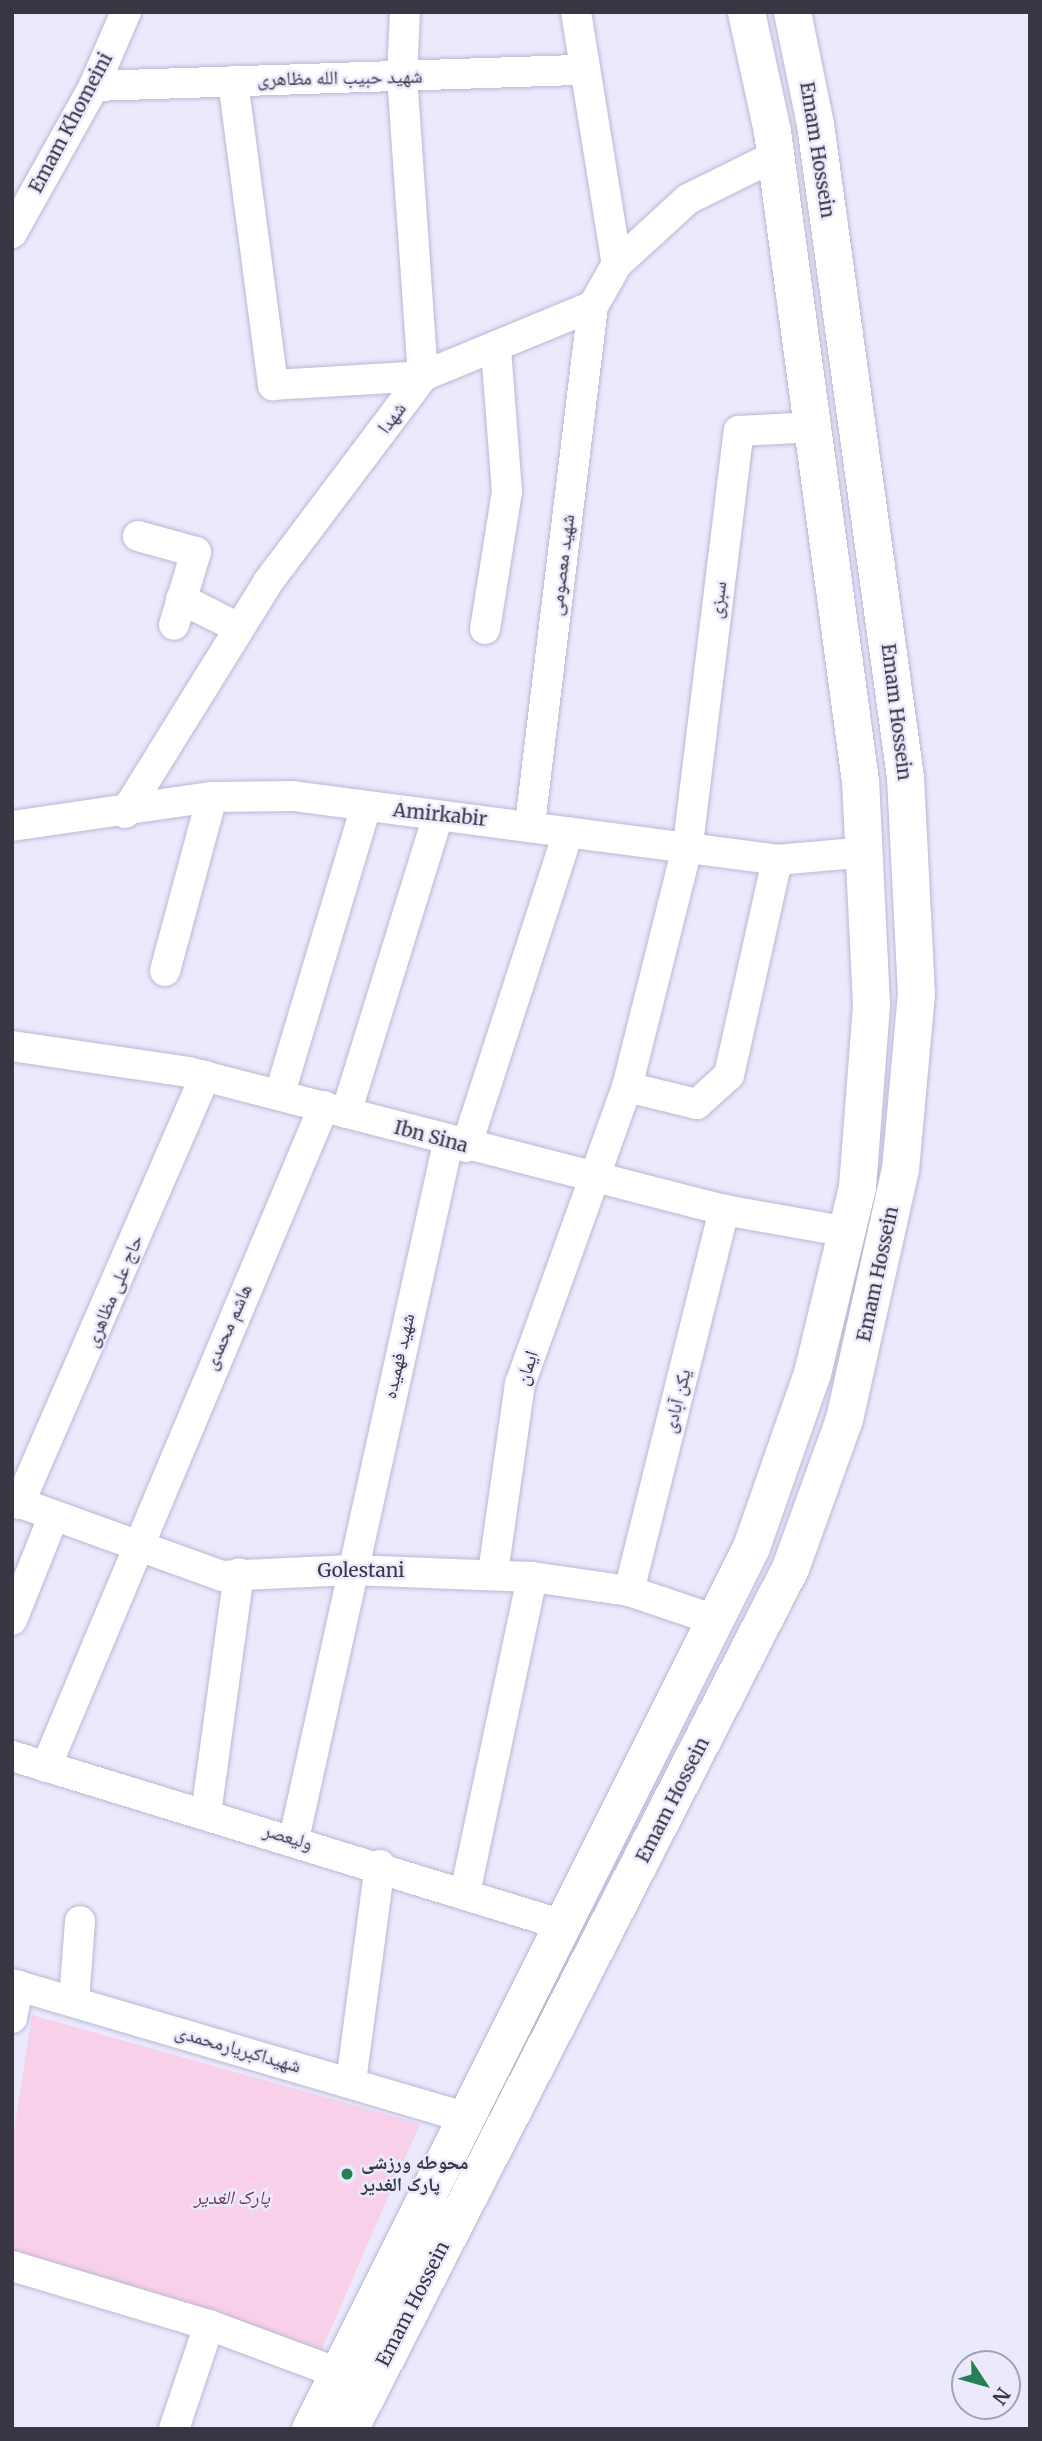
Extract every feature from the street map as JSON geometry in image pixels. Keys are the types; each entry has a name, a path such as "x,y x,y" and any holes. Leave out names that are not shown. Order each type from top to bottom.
{"main road":[{"name":"Emam Hossein","path":"310,2429 464,2117 718,1621 792,1440 849,1232 867,1114 867,852 815,427 775,156 746,12"},
{"name":"Emam Hossein","path":"349,2429 790,1568 844,1419 887,1241 910,1106 915,1021 905,777 815,124 792,12"},
{"path":"849,1232 887,1241"}],"street":[{"name":"Emam Khomeini","path":"12,233 94,86 126,12"},
{"path":"405,12 402,77 424,376"},
{"path":"576,12 617,264"},
{"name":"شهید حبیب الله مظاهری","path":"94,86 585,70"},
{"path":"233,80 273,386 424,376 593,306 617,264 688,199 775,156"},
{"name":"شهید معصومی","path":"530,824 593,306"},
{"path":"485,629 507,492 496,348"},
{"name":"شهدا","path":"125,813 239,628 424,376"},
{"name":"سبزی","path":"688,845 739,431 815,427"},
{"path":"138,536 196,552 177,612 239,628"},
{"name":"Amirkabir","path":"12,826 125,813 212,797 293,796 438,816 530,824 568,833 688,845 777,860 867,852"},
{"path":"164,971 212,797"},
{"path":"280,1093 366,807"},
{"name":"هاشم محمدی","path":"46,1767 135,1549 335,1109 438,816"},
{"name":"شهید فهمیده","path":"294,1839 351,1570 457,1145 568,833"},
{"name":"ایمان","path":"494,1573 520,1384 600,1174 627,1087 688,845"},
{"path":"627,1087 697,1104 729,1075 777,860"},
{"name":"Ibn Sina","path":"12,1046 205,1076 280,1093 457,1145 600,1174 724,1210 849,1232"},
{"name":"حاج علی مظاهری","path":"16,1502 205,1076"},
{"name":"یکن آبادی","path":"629,1591 724,1210"},
{"name":"Golestani","path":"16,1502 52,1520 222,1576 239,1573 351,1570 494,1573 629,1591 718,1621"},
{"path":"12,1620 52,1520"},
{"path":"206,1814 239,1573"},
{"path":"465,1893 532,1577"},
{"name":"ولیعصر","path":"12,1756 380,1865 563,1925"},
{"path":"351,2082 380,1865"},
{"path":"74,2000 80,1921"},
{"path":"12,2018 15,1985"},
{"name":"شهیداکبریارمحمدی","path":"15,1985 74,2000 464,2117"},
{"path":"12,2266 209,2325 338,2373"},
{"path":"174,2429 209,2325"}],"green space":[{"name":"پارک الغدیر","path":"32,2015 420,2124 322,2349 12,2256 12,2144"}],"place":[{"name":"محوطه ورزشی پارک الغدیر","path":"347,2174"}]}
